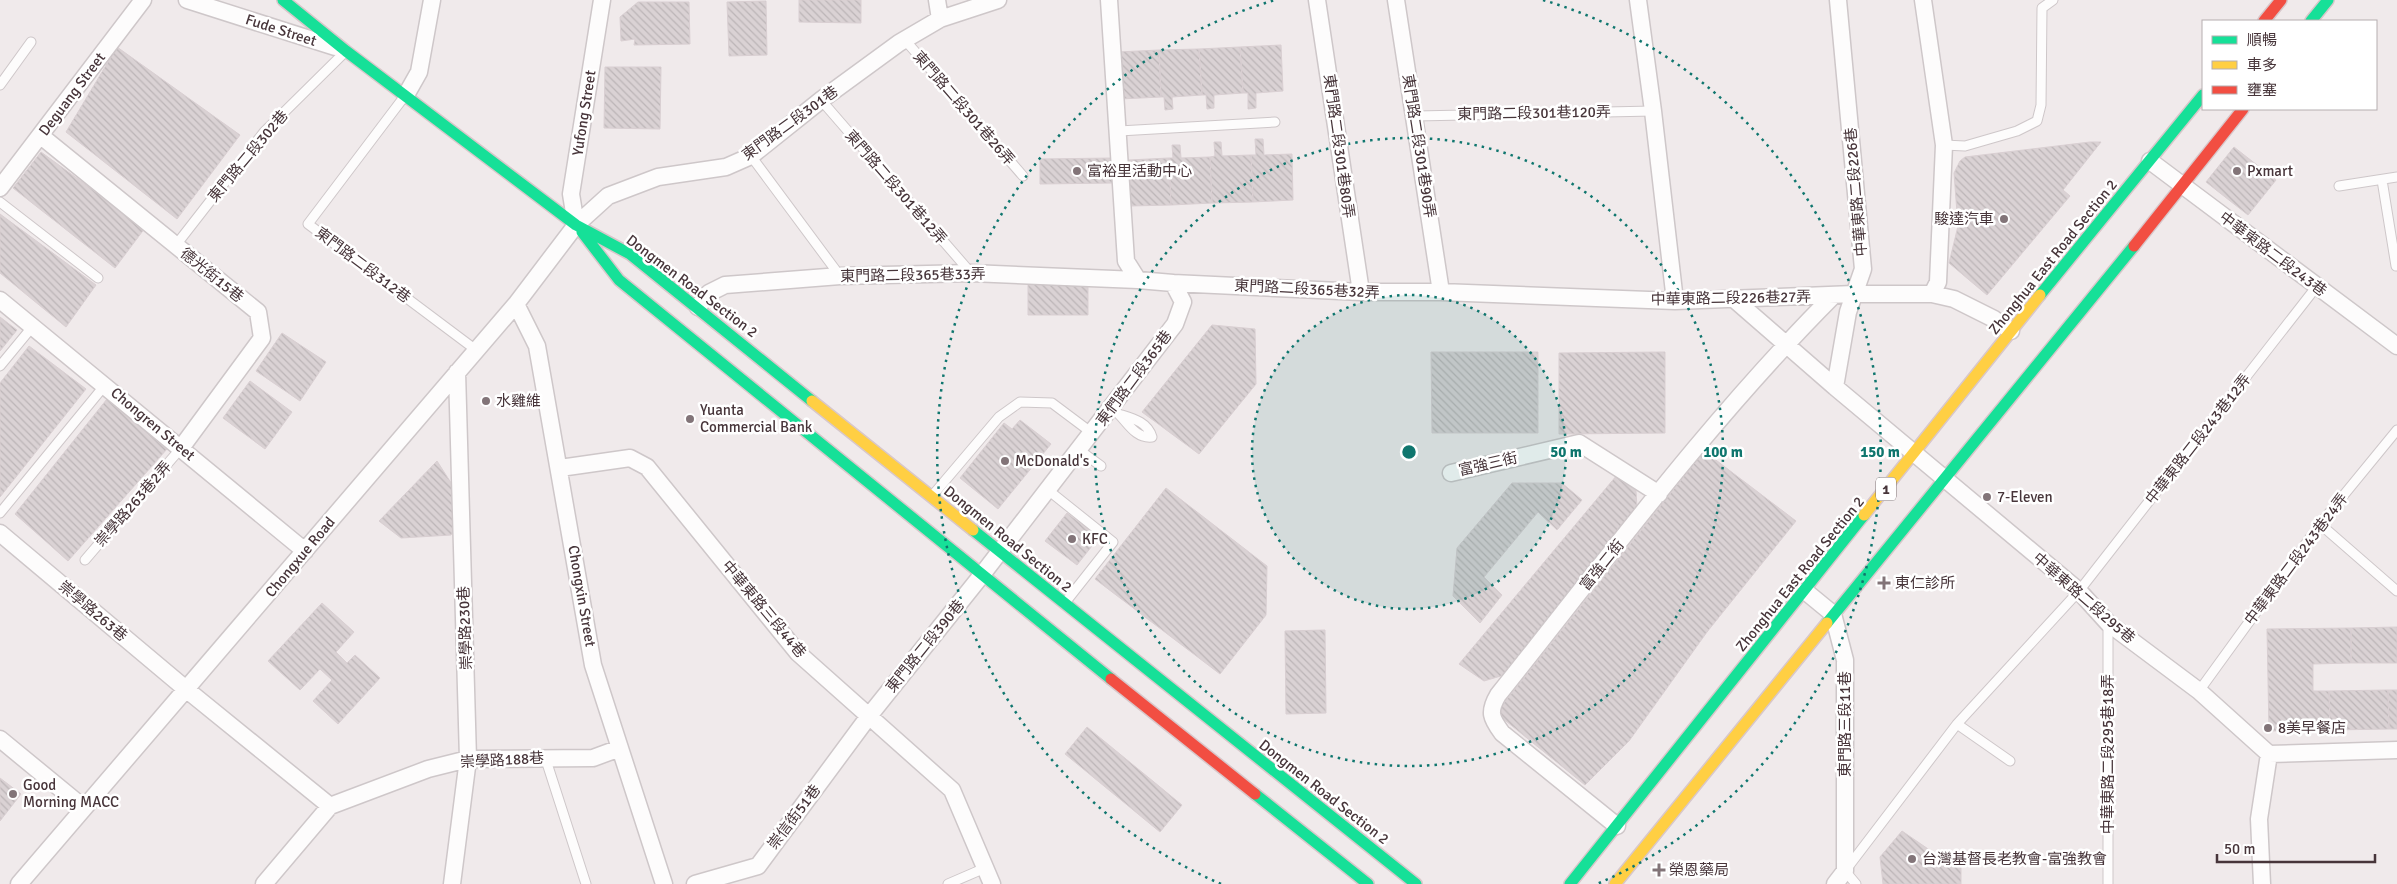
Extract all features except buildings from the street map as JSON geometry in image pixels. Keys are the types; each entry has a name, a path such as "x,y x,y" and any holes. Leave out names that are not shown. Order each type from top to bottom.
{"main road":[{"name":"Dongmen Road Section 2","path":"282,0 346,51 576,225 630,254 698,307 1064,604 1416,884"},
{"path":"2265,20 2281,0"},
{"path":"2312,20 2328,0"},
{"name":"Zhonghua East Road Section 2","path":"1570,884 2011,332 2202,97"},
{"path":"1616,884 1833,614 2183,186 2242,110"},
{"name":"Dongmen Road Section 2","path":"576,225 619,280 981,576 1368,884"}],"street":[{"name":"Deguang Street","path":"0,188 143,0"},
{"name":"Fude Street","path":"187,0 346,51"},
{"path":"406,95 419,72 432,0"},
{"name":"Yufong Street","path":"576,225 571,194 602,0"},
{"path":"937,0 940,19"},
{"name":"東門路二段301巷","path":"576,225 608,196 658,177 726,167 751,156 821,100 905,40 940,19 998,0"},
{"path":"1109,0 1126,261 1138,280 1173,283"},
{"name":"東門路二段301巷80弄","path":"1317,0 1361,292"},
{"name":"東門路二段301巷90弄","path":"1396,0 1416,116 1441,292"},
{"path":"1638,0 1675,301"},
{"name":"中華東路二段226巷","path":"1835,388 1848,312 1863,269 1838,0"},
{"path":"1923,0 1944,144 1938,282 1932,294"},
{"name":"德光街15巷","path":"40,136 258,312 262,338 181,448"},
{"name":"中華東路二段243巷","path":"2150,161 2397,346"},
{"name":"Chongxue Road","path":"19,884 516,304 576,225"},
{"name":"東門路二段365巷33弄","path":"698,307 709,293 725,285 840,276 971,273 1138,280"},
{"name":"東門路二段365巷32弄","path":"1173,283 1361,292 1441,292"},
{"name":"東們路二段365巷","path":"981,576 1092,433 1117,412 1175,324 1183,302 1173,283"},
{"name":"中華東路二段226巷27弄","path":"1441,292 1675,301 1854,294 1932,294 1954,299 1994,319 2011,332"},
{"name":"富強二街","path":"1617,826 1502,733 1493,720 1491,707 1498,695 1659,494 1785,344 1834,295"},
{"name":"Chongren Street","path":"0,300 34,326 305,551"},
{"path":"1735,300 1835,388 1915,453 1944,480"},
{"name":"Chongxin Street","path":"516,304 537,346 560,468 593,665 664,884"},
{"name":"崇學路230巷","path":"452,884 468,759 457,372"},
{"name":"富強三街","path":"1451,473 1579,443 1659,494"},
{"name":"中華東路三段44巷","path":"560,468 630,458 647,467 798,652 952,790 992,884"},
{"name":"中華東路二段295巷","path":"1944,480 2079,591 2108,623 2199,691 2269,754"},
{"name":"崇學路263巷","path":"0,533 187,690"},
{"name":"東門路二段390巷","path":"869,716 981,576"},
{"path":"1805,591 1833,614"},
{"name":"東門路三段11巷","path":"1833,614 1845,660 1840,878"},
{"path":"187,690 330,806"},
{"name":"崇信街51巷","path":"695,884 758,866 869,716"},
{"path":"0,740 84,808"},
{"name":"崇學路188巷","path":"264,884 330,806 428,769 468,759 593,758 620,748"},
{"path":"2262,884 2259,819 2269,754 2397,750"}],"lane":[{"path":"1944,144 1965,146 2017,131 2036,121 2041,105 2042,8 2053,0"},
{"name":"東門路二段301巷26弄","path":"905,40 1023,176"},
{"path":"0,85 31,42"},
{"name":"東門路二段302巷","path":"176,245 264,132 346,51"},
{"name":"東門路二段312巷","path":"406,95 308,224 476,350"},
{"name":"東門路二段301巷12弄","path":"821,100 971,273"},
{"name":"東門路二段301巷120弄","path":"1416,116 1653,111"},
{"path":"1119,131 1275,122"},
{"path":"751,156 840,276"},
{"path":"2339,186 2397,177"},
{"path":"2382,180 2396,266"},
{"path":"0,202 98,278"},
{"name":"中華東路二段243巷12弄","path":"2079,591 2317,286"},
{"path":"0,366 34,326"},
{"path":"0,513 105,385"},
{"path":"932,496 999,417 1020,402 1052,403 1092,433"},
{"name":"中華東路二段243巷24弄","path":"2199,691 2320,524 2397,430"},
{"name":"崇學路263巷2弄","path":"85,560 181,448"},
{"path":"1079,450 1101,466"},
{"path":"1048,490 1112,542 1064,604"},
{"path":"2320,524 2397,591"},
{"path":"1856,884 1840,878 1957,724 2079,591"},
{"name":"中華東路二段295巷18弄","path":"2108,623 2108,884"},
{"path":"1957,724 2010,761"},
{"path":"545,758 586,884"},
{"path":"948,884 986,868"}],"traffic: fast":[{"path":"283,0 346,51 576,225 630,254 812,401"},
{"path":"2312,20 2328,0"},
{"path":"2040,295 2202,96"},
{"path":"582,232 619,280 1111,679"},
{"path":"1827,623 2134,246"},
{"path":"1570,884 1864,515"},
{"path":"973,530 1416,884"},
{"path":"1255,794 1368,884"}],"traffic: slow":[{"path":"1864,515 2040,295"},
{"path":"812,401 973,530"},
{"path":"1615,884 1827,623"}],"traffic: jam":[{"path":"2265,20 2281,0"},
{"path":"2134,246 2242,110"},
{"path":"1111,679 1255,794"}],"place":[{"name":"富裕里活動中心","path":"1077,171"},
{"name":"Pxmart","path":"2237,171"},
{"name":"駿達汽車","path":"2004,219"},
{"name":"水雞維","path":"486,401"},
{"name":"Yuanta Commercial Bank","path":"690,419"},
{"name":"McDonald's","path":"1005,461"},
{"name":"7-Eleven","path":"1987,497"},
{"name":"KFC","path":"1072,539"},
{"name":"東仁診所","path":"1884,583"},
{"name":"8美早餐店","path":"2268,728"},
{"name":"Good Morning MACC","path":"13,794"},
{"name":"台灣基督長老教會-富強教會","path":"1912,859"},
{"name":"榮恩藥局","path":"1659,870"}]}
